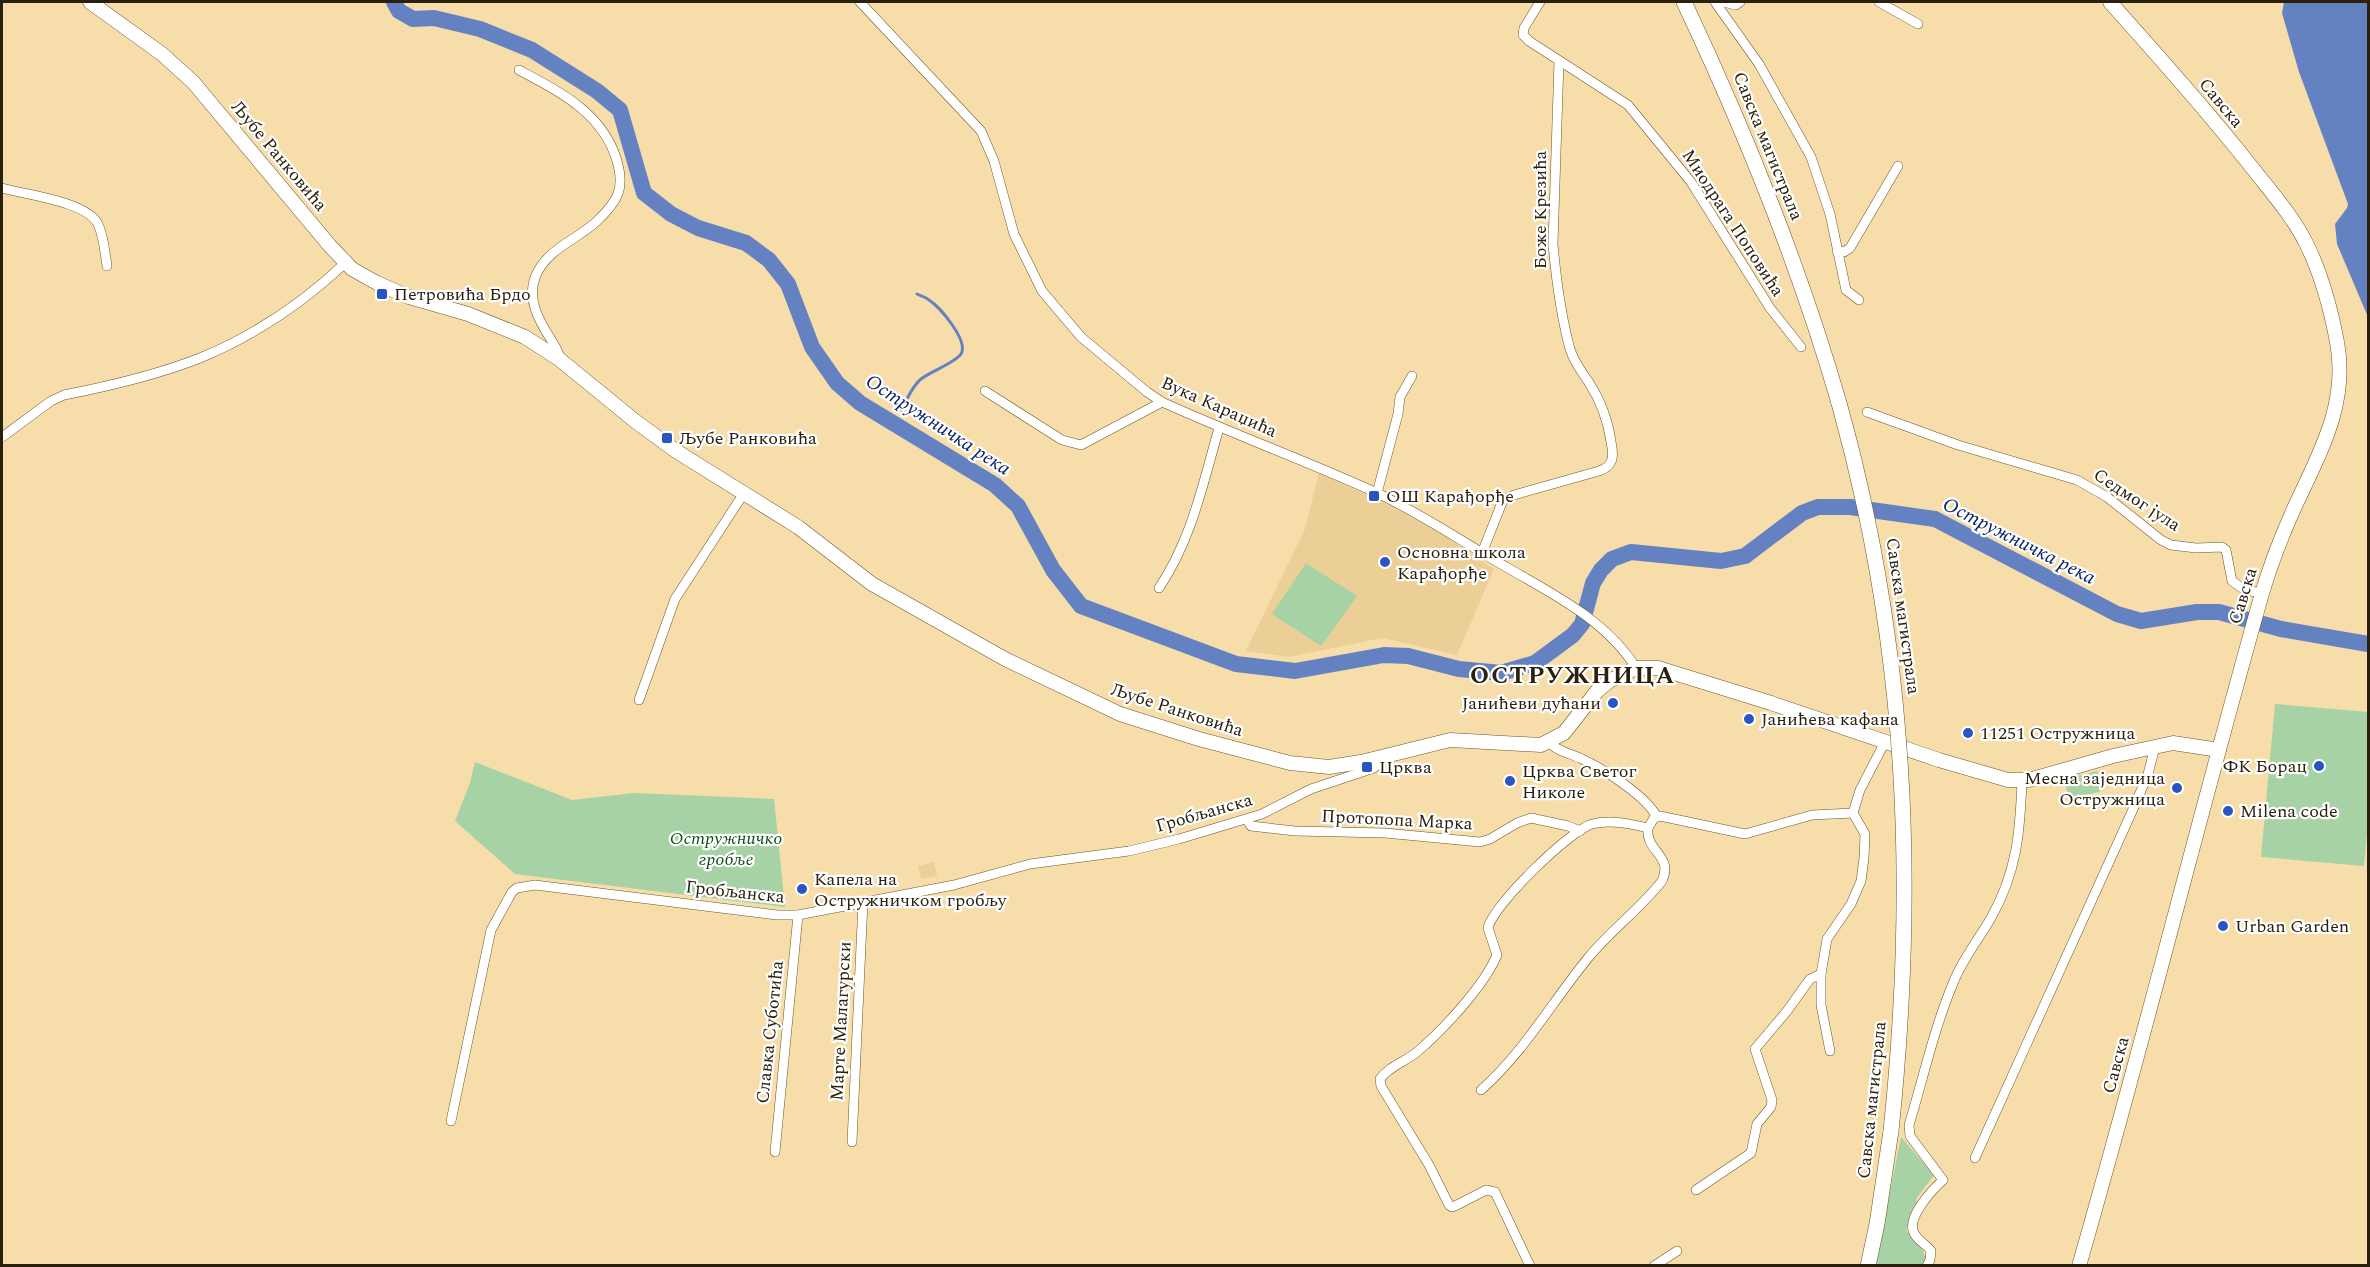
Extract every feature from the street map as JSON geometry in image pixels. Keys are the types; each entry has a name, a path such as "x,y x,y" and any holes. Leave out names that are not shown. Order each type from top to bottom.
{"main road":[{"name":"Савска магистрала","path":"1684,2 1765,188 1811,313 1839,403 1866,503 1881,583 1901,762 1905,921 1899,1060 1891,1131 1869,1266"}],"street":[{"name":"Љубе Ранковића","path":"90,2 162,54 193,82 345,263 360,274 409,297 468,314 515,332 559,358 635,421 676,451 798,527 872,584 1005,659 1120,714 1199,739 1303,765 1344,765 1450,740 1531,746 1549,742"},
{"name":"Вука Караџића","path":"860,2 981,131 994,161 1014,234 1042,291 1081,337 1162,402 1377,494 1430,521 1570,604 1592,620 1614,641 1636,668"},
{"name":"Миодрага Поповића","path":"1540,2 1524,28 1523,35 1628,105 1691,182 1770,308 1801,347"},
{"path":"1715,2 1759,64 1811,157 1824,194 1846,290 1859,300"},
{"path":"1724,2 1736,5 1740,2"},
{"path":"1878,2 1918,24"},
{"name":"Савска","path":"2079,1266 2145,1031 2262,593 2290,517 2324,445 2337,405 2339,366 2334,330 2312,258 2301,234 2236,148 2110,2"},
{"name":"Боже Крезића","path":"1482,553 1503,500 1599,471 1609,466 1613,459 1608,419 1589,382 1575,362 1569,347 1555,272 1553,244 1559,60"},
{"path":"519,70 560,92 603,129 613,147 620,177 620,192 598,220 546,258 535,276 533,298 538,320 559,351 559,358"},
{"path":"1837,251 1844,252 1850,248 1898,166"},
{"path":"2,188 67,204 86,212 100,228 107,266"},
{"path":"2,437 51,401 64,395 175,367 230,344 264,325 322,283 345,263"},
{"path":"1377,494 1398,414 1400,397 1412,376"},
{"path":"985,391 1062,440 1081,445 1162,402"},
{"name":"Седмог јула","path":"1867,412 1959,445 2083,483 2107,497 2161,540 2183,547 2222,547 2229,554 2229,572 2232,581 2245,590 2262,593"},
{"path":"1159,588 1179,553 1194,516 1219,428"},
{"path":"639,700 675,599 744,493"},
{"path":"1656,817 1651,808 1628,788 1592,764 1555,748 1549,742 1564,733 1597,691 1609,681 1636,668 1658,668 1983,774 2022,781 2173,743 2219,750"},
{"path":"1830,1051 1821,1005 1821,974 1827,939 1851,904 1861,881 1865,834 1853,813 1860,790 1885,742"},
{"path":"1975,1158 2138,798 2148,774 2155,747"},
{"name":"Гробљанска","path":"451,1121 491,930 508,898 517,888 535,885 777,915 798,915 954,885 1056,859 1129,851 1179,839 1270,811 1311,789 1374,768 1383,760 1383,756"},
{"path":"1927,1266 1931,1251 1914,1233 1913,1223 1923,1202 1943,1180 1910,1136 1909,1125 1950,990 2007,887 2020,834 2022,781"},
{"path":"1480,1090 1502,1072 1588,958 1662,881 1666,874 1665,863 1650,841 1648,828 1656,817 1664,816 1745,834 1812,815 1853,813"},
{"name":"Протопопа Марка","path":"1246,819 1251,825 1258,827 1295,831 1385,833 1480,842 1491,839 1530,818 1580,831"},
{"path":"1530,1266 1495,1192 1486,1190 1452,1207 1449,1204 1429,1165 1381,1086 1380,1079 1418,1052 1460,1009 1496,958 1497,949 1488,935 1488,928 1494,913 1531,873 1591,824 1603,823 1648,828"},
{"name":"Марте Малагурски","path":"852,1142 863,902"},
{"name":"Славка Суботића","path":"775,1152 798,915"},
{"path":"1696,1190 1751,1153 1757,1124 1769,1110 1772,1100 1755,1049 1810,979 1821,974"},
{"path":"1654,1266 1677,1251"}],"shaded area":[{"name":"Основна школа Карађорђе","path":"1319,473 1391,506 1440,533 1494,569 1457,655 1382,638 1289,657 1246,651 1305,529"},
{"path":"934,862 937,876 921,879 918,866"},
{"path":"820,876 833,877 832,890 819,889"}],"green space":[{"path":"1306,563 1357,596 1321,646 1272,614"},
{"name":"ФК Борац","path":"2275,704 2368,712 2368,821 2364,866 2261,857"},
{"name":"Остружничко гробље","path":"475,762 572,800 634,793 774,799 785,907 515,874 455,821 470,783"},
{"path":"2097,771 2102,791 2069,799 2064,779"},
{"path":"1901,1137 1934,1175 1916,1199 1917,1204 1906,1230 1921,1248 1927,1260 1923,1265 1875,1266"}],"water":[{"path":"2284,2 2368,2 2368,317 2337,244 2335,224 2348,204 2299,72 2282,13"}],"waterway":[{"name":"Остружничка река","path":"394,2 399,11 413,19 434,18 480,29 532,50 597,91 620,110 644,193 671,214 698,228 746,243 769,260 788,284 812,347 837,383 860,403 995,485 1018,506 1053,570 1081,606 1236,664 1295,671 1384,655 1408,656 1459,669 1501,673 1535,663 1573,635 1582,624 1593,583 1612,559 1631,552 1721,561 1745,556 1802,513 1818,507 1850,507 1935,519 2117,614 2141,621 2197,612 2219,612 2281,629 2368,644"},
{"path":"901,410 918,382 958,357 962,348 957,333 946,317 928,299 917,294"}],"place":[{"name":"Петровића Брдо","path":"382,294"},
{"name":"Љубе Ранковића","path":"667,438"},
{"name":"ОШ Карађорђе","path":"1374,496"},
{"name":"Основна школа Карађорђе","path":"1385,562"},
{"name":"Јанићеви дућани","path":"1613,703"},
{"name":"Јанићева кафана","path":"1749,719"},
{"name":"11251 Остружница","path":"1968,733"},
{"name":"ФК Борац","path":"2319,766"},
{"name":"Црква","path":"1367,767"},
{"name":"Црква Светог Николе","path":"1510,781"},
{"name":"Месна заједница Остружница","path":"2177,788"},
{"name":"Milena code","path":"2228,811"},
{"name":"Капела на Остружничком гробљу","path":"802,889"},
{"name":"Urban Garden","path":"2223,926"}],"district":[{"name":"ОСТРУЖНИЦА","path":"1573,676"}]}
